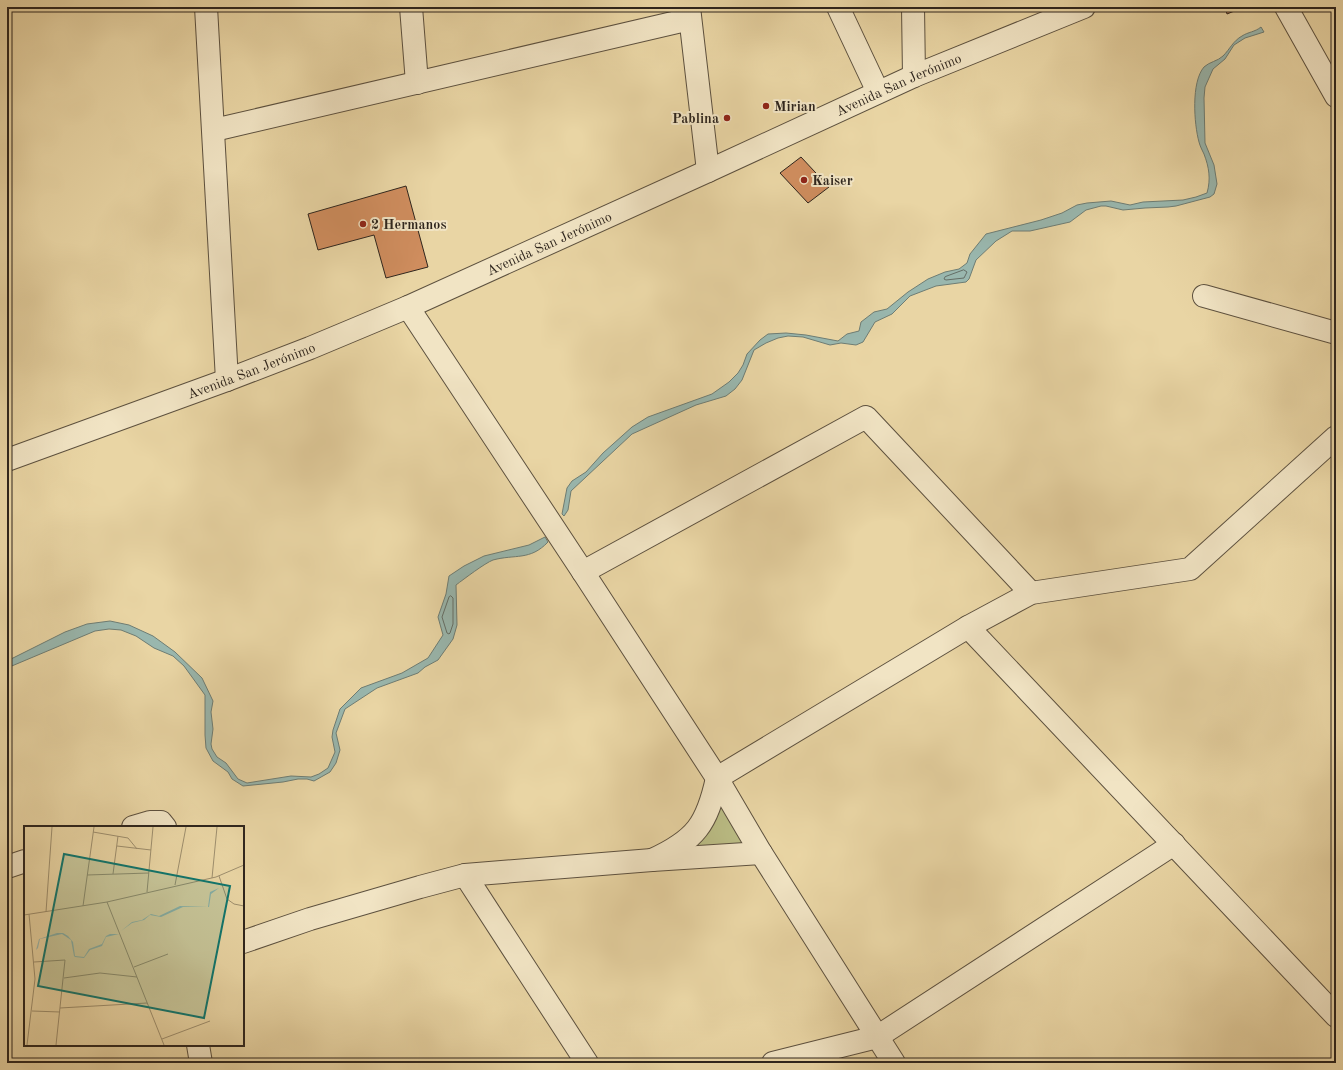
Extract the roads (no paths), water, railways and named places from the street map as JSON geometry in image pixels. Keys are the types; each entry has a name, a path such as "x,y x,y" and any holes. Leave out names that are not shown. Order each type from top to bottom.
{"street":[{"path":"206,7 227,380"},
{"path":"412,7 417,83"},
{"path":"838,7 878,92"},
{"path":"913,7 914,76"},
{"name":"Avenida San Jerónimo","path":"7,460 227,380 310,348 408,307 914,76 1084,7"},
{"path":"1286,7 1336,96"},
{"path":"214,130 417,83 689,13 708,171"},
{"path":"1204,296 1336,333"},
{"path":"408,307 584,572 717,778 761,853 894,1063"},
{"path":"584,572 866,417 1031,593"},
{"path":"652,860 687,841 700,825 712,800 717,778 968,628 1031,593 1190,569 1336,437"},
{"path":"968,628 1336,1016"},
{"path":"136,826 150,822 161,822 164,826"},
{"path":"773,1063 877,1037 1174,844"},
{"path":"244,942 310,919 465,875 761,853"},
{"path":"7,867 24,861"},
{"path":"465,875 586,1063"},
{"path":"198,1046 201,1063"}],"water":[{"path":"1261,27 1264,32 1245,38 1234,45 1225,59 1213,69 1205,87 1205,143 1214,165 1217,184 1214,194 1210,197 1168,207 1123,210 1101,206 1086,210 1070,222 1030,231 1012,231 996,241 976,260 969,279 966,282 936,286 910,296 892,314 875,322 863,342 856,345 841,343 830,345 803,337 788,336 766,343 754,350 742,380 735,389 726,396 696,405 632,434 571,491 568,510 564,516 562,514 567,488 572,481 586,472 603,453 632,427 648,417 712,394 729,382 738,373 747,354 768,334 786,333 806,335 838,341 847,334 859,331 861,322 874,312 887,309 908,292 928,279 945,272 959,269 967,263 970,254 986,234 1041,220 1062,213 1077,205 1087,203 1111,201 1130,205 1143,202 1183,200 1207,193 1209,183 1208,168 1197,134 1195,114 1195,93 1197,83 1200,74 1206,65 1223,56 1239,38"},
{"path":"545,537 548,542 535,552 522,556 493,560 456,585 457,625 453,639 438,660 425,667 418,673 377,688 345,709 336,733 340,750 336,763 330,772 314,781 298,779 243,786 232,779 228,772 213,761 206,748 205,695 184,666 173,656 154,648 136,636 121,630 109,629 95,631 7,668 7,661 65,632 87,624 110,621 129,625 153,636 175,652 202,678 213,701 211,712 213,729 211,744 212,749 217,757 226,763 238,779 247,783 291,776 311,777 328,768 335,752 332,737 340,709 361,688 402,673 428,658 443,635 438,617 446,594 449,576 464,566 484,556 529,545"}],"place":[{"name":"Mirian","path":"766,106"},
{"name":"Pablina","path":"727,118"},
{"name":"Kaiser","path":"804,180"},
{"name":"2 Hermanos","path":"363,224"}]}
